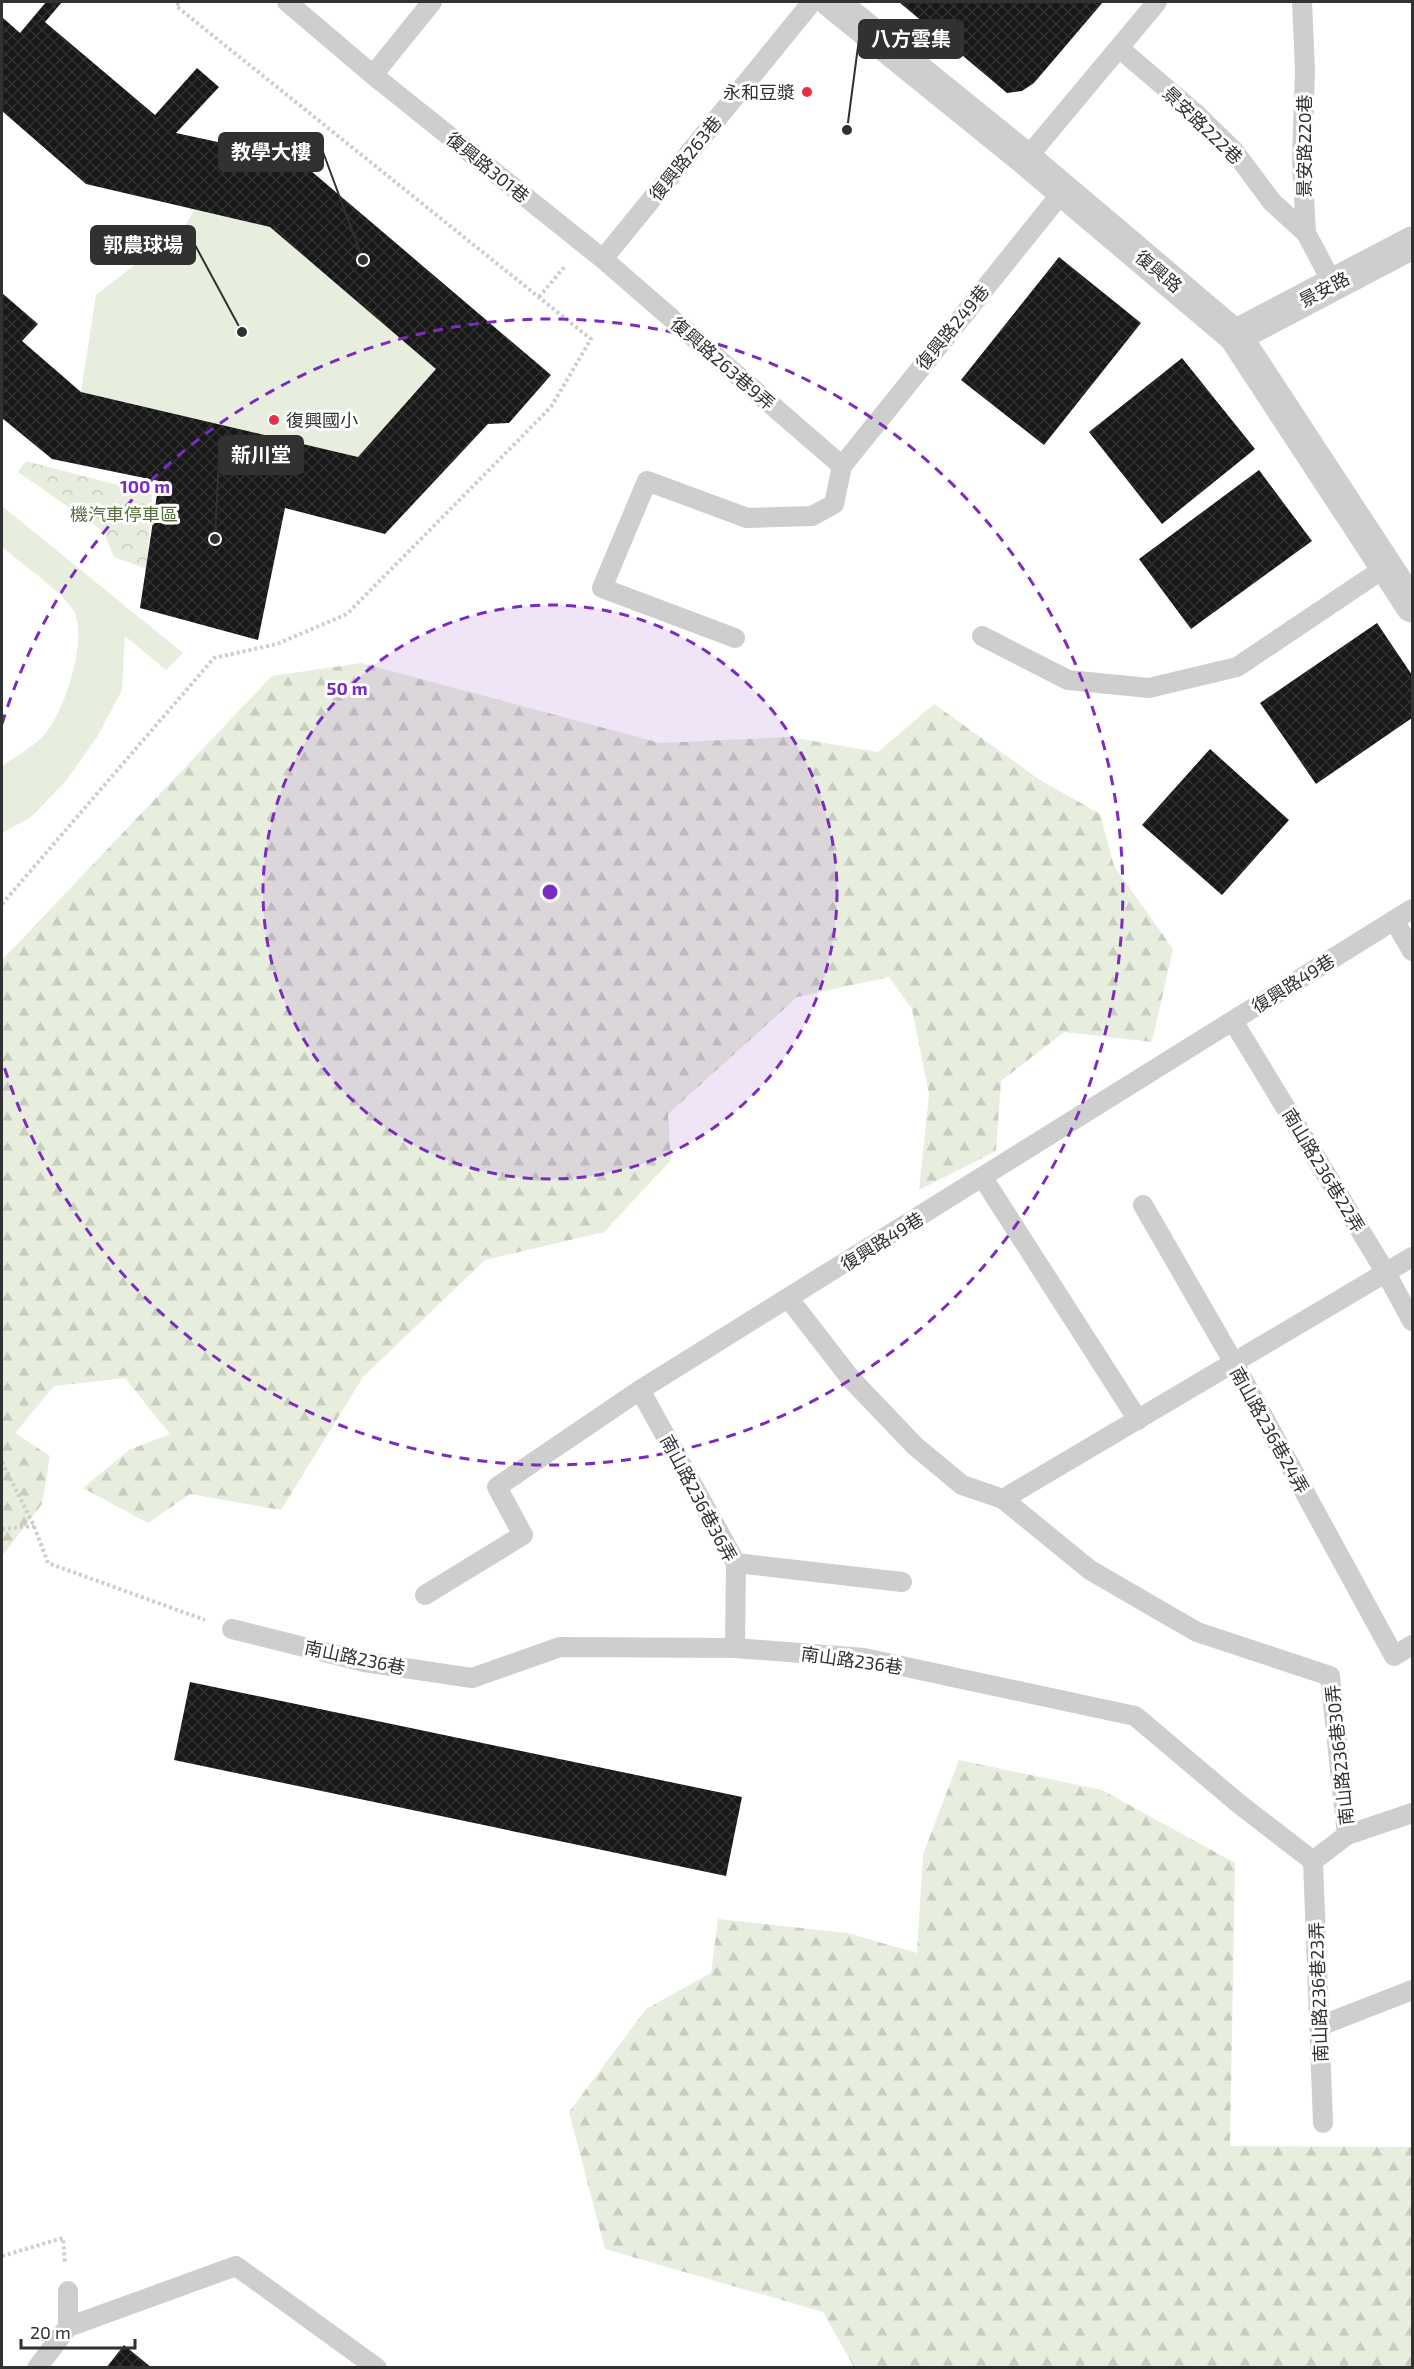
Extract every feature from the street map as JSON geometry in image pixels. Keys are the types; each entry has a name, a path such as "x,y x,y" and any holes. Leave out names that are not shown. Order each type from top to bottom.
{"street":[{"name":"復興路","path":"832,2 1064,190 1235,336 1413,606"},
{"name":"景安路","path":"1235,336 1413,243"}],"lane":[{"name":"復興路301巷","path":"287,2 603,260"},
{"path":"374,75 432,2"},
{"name":"復興路263巷","path":"603,260 812,2"},
{"path":"1026,159 1157,2"},
{"name":"景安路220巷","path":"1302,2 1305,70 1302,161 1306,233 1333,284"},
{"name":"景安路222巷","path":"1119,48 1194,112 1234,151 1272,202 1306,233"},
{"name":"復興路249巷","path":"842,466 1064,190"},
{"name":"復興路263巷9弄","path":"603,260 842,466"},
{"path":"735,638 602,588 647,481 747,518 812,516 834,504 842,466"},
{"path":"982,636 1068,680 1149,688 1237,667 1386,567"},
{"name":"復興路49巷","path":"425,1595 523,1535 497,1487 640,1390 1413,909"},
{"path":"1394,920 1413,951"},
{"name":"南山路236巷22弄","path":"1233,1021 1413,1321"},
{"path":"983,1178 1138,1420"},
{"name":"南山路236巷24弄","path":"1143,1205 1234,1363 1394,1656 1413,1645"},
{"path":"789,1299 851,1379 915,1446 962,1485 1003,1499 1413,1257"},
{"name":"南山路236巷36弄","path":"640,1390 736,1563 735,1648"},
{"name":"南山路236巷30弄","path":"1003,1499 1090,1570 1197,1632 1330,1676 1347,1835"},
{"path":"736,1563 902,1582"},
{"name":"南山路236巷","path":"232,1629 364,1662 472,1678 560,1647 735,1648 864,1658 1135,1716 1238,1803 1313,1861"},
{"path":"1313,1861 1347,1835 1413,1813"},
{"name":"南山路236巷23弄","path":"1313,1861 1323,2123"},
{"path":"1320,2026 1413,1990"},
{"path":"37,2367 68,2327 236,2266 377,2367"},
{"path":"68,2291 68,2327"}],"path":[{"path":"2,904 214,657 277,644 347,614 551,407 591,339 176,6 180,2"},
{"path":"539,297 582,242"},
{"path":"2,1462 34,1526 48,1563 232,1629"},
{"path":"2,1529 34,1526"},
{"path":"2,2256 63,2238"}],"green space":[{"path":"195,209 270,227 436,369 358,457 81,392 96,295 185,226"},
{"name":"機汽車停車區","path":"26,461 152,494 147,569 114,557 103,531 18,472"},
{"path":"2,506 183,653 166,670 125,636 122,690 97,737 65,782 31,817 2,833 2,766 36,742 53,722 72,674 76,656 78,624 69,604 2,547"},
{"path":"361,663 660,743 789,737 878,752 934,704 1040,780 1100,814 1114,866 1173,949 1152,1042 1064,1032 1001,1081 996,1151 919,1190 929,1094 912,1009 889,977 797,997 668,1114 671,1160 604,1232 485,1260 363,1377 281,1510 190,1494 148,1523 83,1488 129,1450 170,1434 125,1378 54,1386 15,1433 50,1456 42,1504 2,1556 2,960 272,676"},
{"path":"959,1760 1102,1790 1235,1863 1230,2146 1412,2147 1412,2367 854,2367 823,2312 605,2249 569,2112 646,2009 711,1973 718,1919 847,1933 917,1953 923,1855"}],"building":[{"path":"46,2 62,2 45,22 155,115 197,68 219,87 176,133 297,159 551,375 509,423 488,424 385,534 285,508 258,640 140,608 159,481 52,459 2,418 2,293 38,324 22,341 81,392 358,457 436,369 270,227 86,184 2,111 2,17 20,33"},
{"path":"899,2 1103,2 1034,83 1022,91 1007,93"},
{"path":"1059,257 1141,323 1044,445 961,380"},
{"path":"1182,358 1255,449 1162,524 1089,432"},
{"path":"1259,470 1312,541 1191,629 1139,559"},
{"path":"1377,623 1412,675 1412,718 1316,784 1260,703"},
{"path":"1210,749 1289,820 1222,895 1142,825"},
{"path":"190,1682 742,1797 726,1876 174,1760"},
{"path":"124,2345 152,2368 106,2368"}],"place":[{"name":"永和豆漿","path":"807,92"},
{"name":"八方雲集","path":"847,130"},
{"name":"教學大樓","path":"363,260"},
{"name":"郭農球場","path":"242,332"},
{"name":"復興國小","path":"274,420"},
{"name":"新川堂","path":"215,539"}]}
